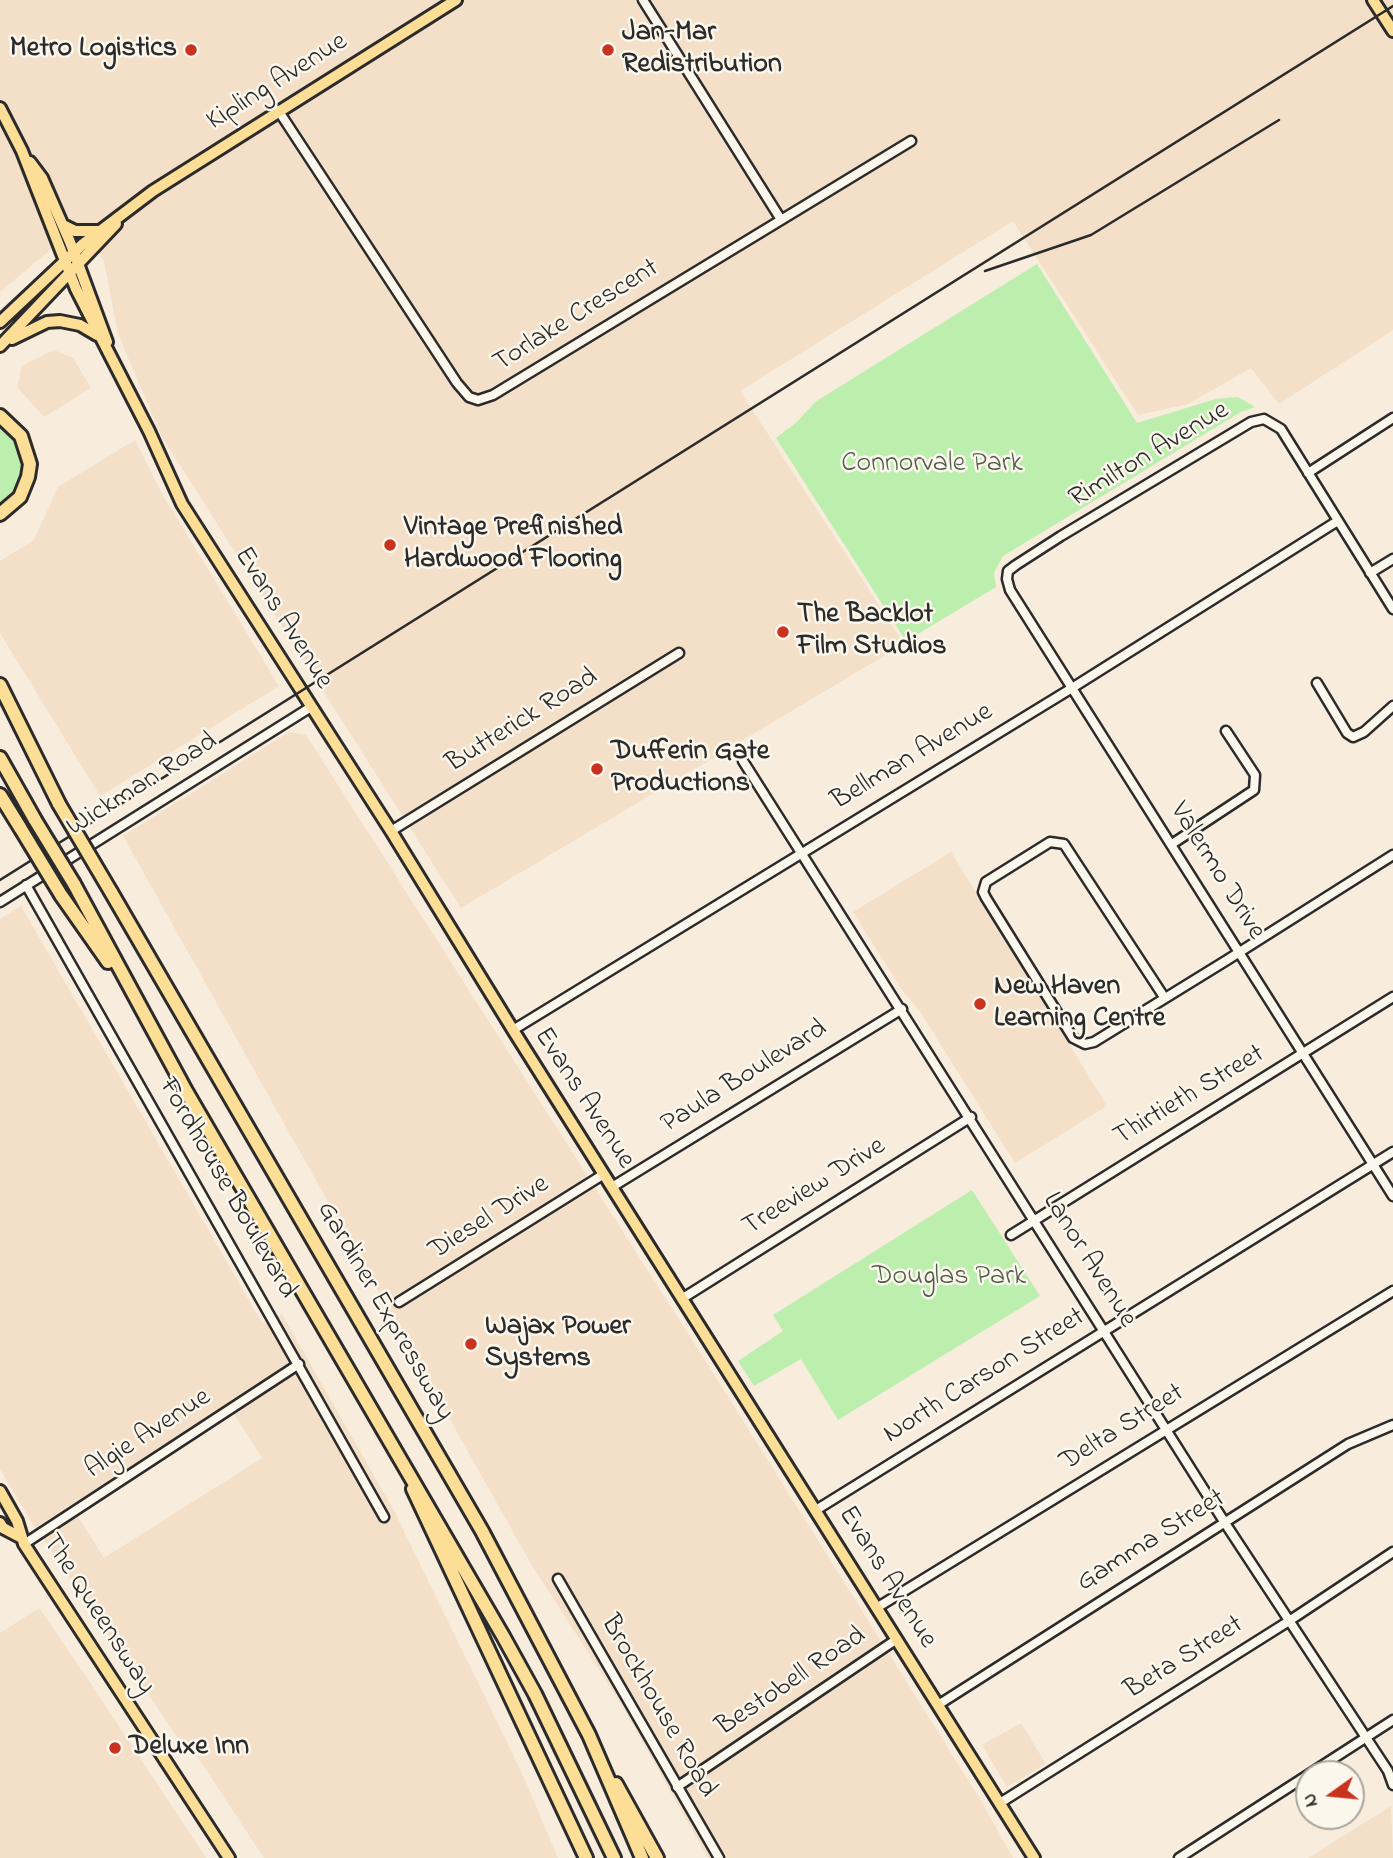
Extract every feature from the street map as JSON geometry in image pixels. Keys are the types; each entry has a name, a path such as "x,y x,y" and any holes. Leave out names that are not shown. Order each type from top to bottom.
{"highway":[{"path":"0,416 21,436 30,464 20,496 0,514"},
{"name":"Gardiner Expressway","path":"0,685 58,804"},
{"name":"Gardiner Expressway","path":"0,705 482,1531 589,1735 642,1858"},
{"path":"0,758 407,1472 428,1501 535,1694 614,1858"},
{"path":"0,795 61,895 137,1002"},
{"path":"407,1472 436,1542 586,1858"},
{"path":"589,1735 657,1858"}],"main road":[{"name":"Kipling Avenue","path":"0,322 98,230 197,161 456,0"},
{"path":"1373,0 1393,31"},
{"name":"Evans Avenue","path":"0,108 22,151 69,275 98,336 111,355"},
{"name":"Evans Avenue","path":"22,151 42,178 75,251 111,355 182,504 391,831 513,1030 1034,1858"},
{"name":"Kipling Avenue","path":"1,345 80,265 128,211"},
{"path":"63,225 79,232 98,230"},
{"path":"1,345 47,322 80,325 98,336"},
{"name":"The Queensway","path":"0,1491 18,1521 22,1541 229,1858"},
{"name":"The Queensway","path":"0,1523 22,1541"}],"street":[{"path":"643,0 780,218 911,141"},
{"name":"Torlake Crescent","path":"278,110 457,383 469,397 478,400 503,389 780,218"},
{"path":"1308,474 1393,418"},
{"name":"Rimilton Avenue","path":"1008,572 1060,536 1257,419 1269,420 1281,429 1336,522 1393,609"},
{"name":"Bellman Avenue","path":"513,1030 1072,688 1336,522"},
{"path":"1370,573 1393,559"},
{"name":"Valermo Drive","path":"1008,572 1010,590 1393,1196"},
{"name":"Butterick Road","path":"391,831 679,653"},
{"path":"1317,683 1347,733 1353,737 1364,732 1393,706"},
{"name":"Wickman Road","path":"0,902 311,707"},
{"path":"1171,845 1254,790 1255,775 1226,731"},
{"name":"Lanor Avenue","path":"743,761 971,1117 1225,1522 1388,1771 1393,1785"},
{"path":"1164,997 1063,844 1050,842 986,882 983,892 986,898 1073,1038 1085,1044 1094,1042 1393,855"},
{"name":"Fordhouse Boulevard","path":"26,886 384,1517"},
{"name":"Thirtieth Street","path":"1011,1235 1393,997"},
{"name":"Paula Boulevard","path":"612,1187 902,1009"},
{"name":"Treeview Drive","path":"683,1298 971,1117"},
{"name":"North Carson Street","path":"816,1510 1393,1152"},
{"name":"Diesel Drive","path":"399,1302 604,1174"},
{"name":"Delta Street","path":"878,1608 1393,1291"},
{"name":"Algie Avenue","path":"22,1541 299,1364"},
{"name":"Gamma Street","path":"938,1705 1348,1444 1393,1425"},
{"name":"Beta Street","path":"1000,1802 1289,1621 1393,1552"},
{"name":"Brockhouse Road","path":"558,1579 719,1858"},
{"name":"Bestobell Road","path":"677,1787 897,1639"},
{"path":"1179,1858 1393,1720"}],"shaded area":[{"path":"0,0 1393,0 1393,330 1279,404 1251,368 1188,404 1138,415 1013,221 740,391 904,644 461,908 162,437 118,334 104,261 81,224 0,292"},
{"path":"54,350 73,358 91,388 44,417 17,387 22,366"},
{"path":"135,440 162,494 279,686 100,796 0,633 0,561 34,540 58,487"},
{"path":"289,732 306,735 715,1376 983,1804 1013,1858 708,1858 623,1707 531,1564 123,836"},
{"name":"New Haven Learning Centre","path":"951,852 1107,1106 1015,1163 919,1010 902,990 853,912"},
{"path":"21,906 262,1323 282,1314 394,1511 521,1771 558,1858 264,1858 187,1741 182,1744 41,1535 75,1512 104,1558 262,1458 228,1404 35,1528 0,1469 0,919"},
{"path":"39,1608 206,1858 0,1858 0,1633"},
{"path":"1021,1723 1046,1764 1007,1787 982,1745"},
{"path":"1391,1806 1393,1858 1308,1858 1353,1830 1365,1830 1365,1822"}],"green space":[{"name":"Connorvale Park","path":"1037,264 1137,423 1216,399 1238,397 1255,407 1241,412 1003,556 994,573 996,587 906,641 776,438 797,422 815,402"},
{"path":"0,426 10,433 20,449 23,465 22,481 15,496 0,509"},
{"name":"Douglas Park","path":"972,1190 1040,1296 838,1420 801,1359 754,1386 738,1361 783,1331 773,1315"}],"railway":[{"path":"0,880 1393,6"},
{"path":"985,271 1091,235 1279,120"}],"place":[{"name":"Metro Logistics","path":"191,50"},
{"name":"Jan-Mar Redistribution","path":"608,50"},
{"name":"Vintage Prefinished Hardwood Flooring","path":"390,545"},
{"name":"The Backlot Film Studios","path":"783,632"},
{"name":"Dufferin Gate Productions","path":"597,769"},
{"name":"New Haven Learning Centre","path":"980,1004"},
{"name":"Wajax Power Systems","path":"471,1344"},
{"name":"Deluxe Inn","path":"115,1748"}]}
